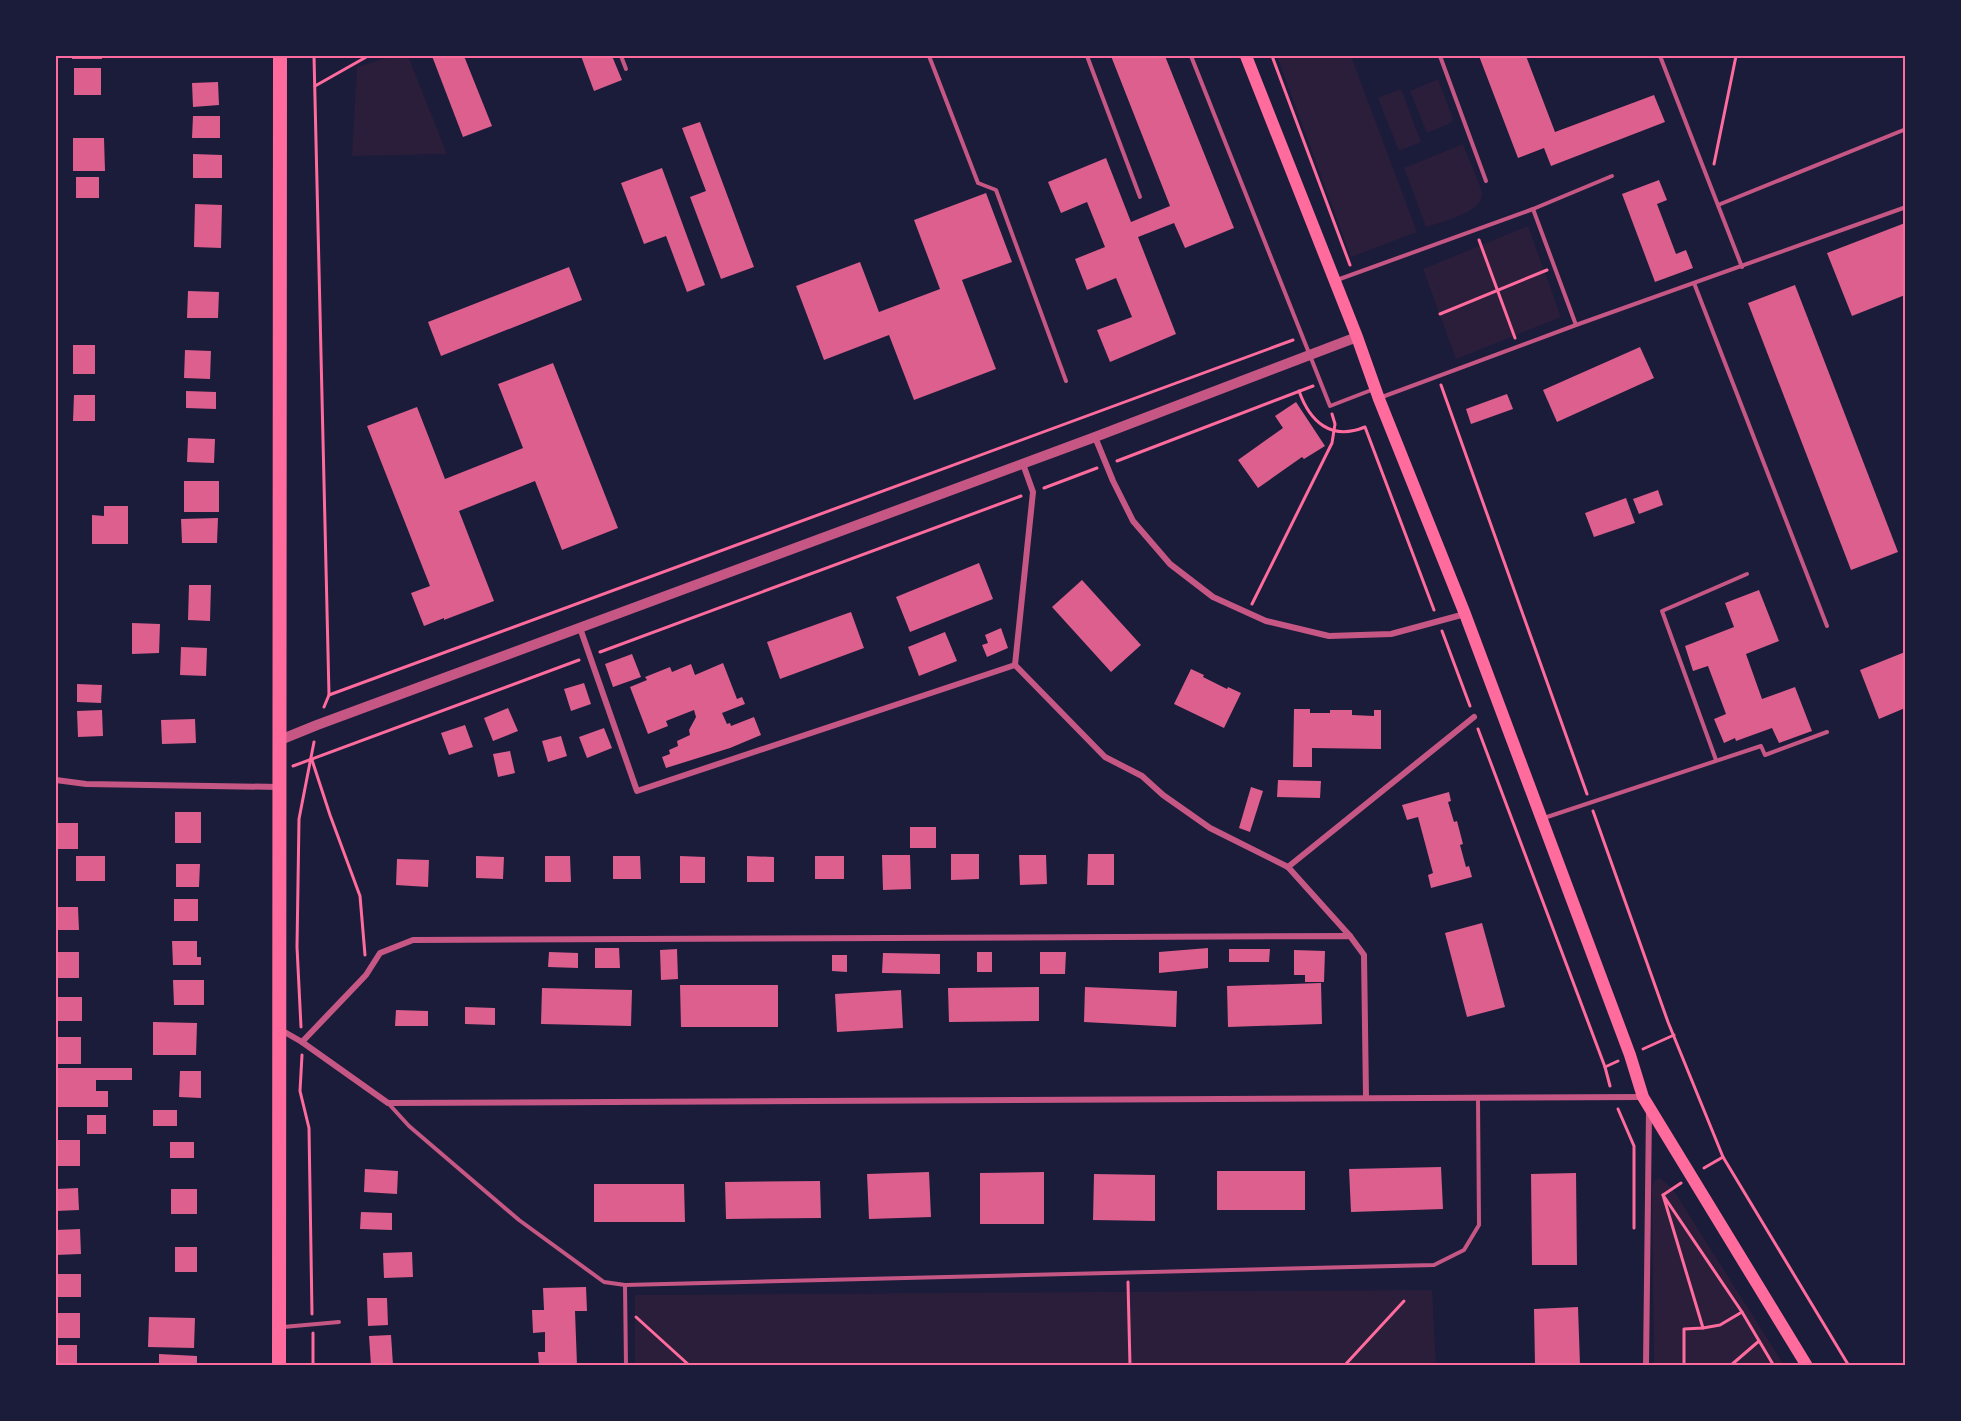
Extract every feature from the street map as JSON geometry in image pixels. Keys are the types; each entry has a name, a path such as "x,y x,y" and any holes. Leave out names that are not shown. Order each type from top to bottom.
{"main road":[{"path":"279,1365 280,56"},
{"path":"1246,56 1465,614 1646,1101 1807,1365"}],"street":[{"path":"280,740 1023,464 1357,337"},
{"path":"1095,437 1133,521 1170,564 1214,597 1266,621 1329,636 1391,634 1465,614"},
{"path":"1015,665 1033,492 1023,464"},
{"path":"580,628 638,791 1015,665"},
{"path":"1015,665 1106,757 1142,776 1163,795 1210,828 1288,867 1350,936 1364,955 1366,1097"},
{"path":"1288,867 1474,717"},
{"path":"56,780 86,784 280,787"},
{"path":"302,1042 366,975 380,953 412,940 1350,936"},
{"path":"280,1029 388,1103 1366,1097 1613,1097 1646,1101 1647,1365"}],"lane":[{"path":"621,56 626,69"},
{"path":"928,56 978,183 996,190 1066,381"},
{"path":"1087,56 1140,197"},
{"path":"1191,56 1330,406 1438,376 1905,207"},
{"path":"1440,56 1486,181"},
{"path":"1660,56 1742,267"},
{"path":"1718,205 1905,129"},
{"path":"1334,281 1533,209 1612,176"},
{"path":"1533,209 1576,325"},
{"path":"1695,284 1827,626"},
{"path":"1716,760 1662,611 1747,574"},
{"path":"1541,819 1761,746 1765,755 1827,732"},
{"path":"388,1103 409,1126 519,1220 604,1282 625,1285 1434,1265 1464,1250 1479,1225 1478,1097"},
{"path":"625,1285 626,1365"},
{"path":"279,1327 339,1322"}],"path":[{"path":"313,1365 309,1128 300,1091 302,1042 297,947 300,819 317,725 329,695 314,56"},
{"path":"315,86 368,56"},
{"path":"1272,56 1354,275"},
{"path":"1710,183 1736,56"},
{"path":"1475,230 1519,346"},
{"path":"1440,314 1554,267"},
{"path":"329,695 1303,336"},
{"path":"1438,376 1668,1022 1723,1156 1849,1365"},
{"path":"280,770 1106,465 1320,383"},
{"path":"1299,391 1311,416 1325,428 1350,432 1365,427 1605,1067 1613,1097 1634,1146 1634,1239"},
{"path":"1248,612 1332,443 1335,424 1330,406"},
{"path":"312,759 360,896 366,975"},
{"path":"1703,1328 1663,1195 1742,1312 1774,1365"},
{"path":"1128,1271 1130,1365"},
{"path":"1344,1365 1404,1300"},
{"path":"625,1308 690,1365"},
{"path":"1684,1365 1684,1329 1720,1325 1742,1312"},
{"path":"1730,1365 1759,1341"}],"shaded area":[{"path":"392,56 408,56 447,154 352,156 357,67"},
{"path":"1277,56 1351,56 1417,232 1351,257"},
{"path":"1438,79 1453,119 1451,123 1427,133 1410,91"},
{"path":"1401,89 1421,142 1399,151 1378,98"},
{"path":"1463,144 1481,189 1480,201 1460,216 1426,227 1404,168"},
{"path":"1528,226 1561,317 1456,359 1423,269"},
{"path":"1660,1178 1672,1188 1784,1365 1654,1365 1652,1188 1655,1180"},
{"path":"1432,1290 1436,1365 635,1365 635,1295"}],"building":[{"path":"72,56 102,56 102,59 72,59"},
{"path":"432,56 464,56 492,126 463,137"},
{"path":"581,56 612,56 622,80 594,91"},
{"path":"1111,56 1165,56 1234,228 1185,248 1174,223 1138,237 1176,334 1110,362 1097,330 1132,317 1116,278 1087,290 1075,259 1105,247 1087,202 1061,213 1048,182 1106,158 1131,222 1170,206"},
{"path":"1479,56 1526,56 1555,132 1654,95 1665,122 1551,166 1544,148 1518,158"},
{"path":"74,68 101,68 101,95 74,95"},
{"path":"218,82 219,105 193,107 192,83"},
{"path":"193,116 220,116 220,138 192,138"},
{"path":"700,122 754,267 721,279 690,197 706,191 682,128"},
{"path":"73,138 104,138 105,171 73,171"},
{"path":"193,154 222,155 222,178 193,178"},
{"path":"662,168 705,285 687,292 666,236 644,244 621,183"},
{"path":"76,177 99,177 99,198 76,198"},
{"path":"1659,180 1667,200 1657,204 1676,254 1686,250 1693,268 1655,282 1622,194"},
{"path":"986,193 1012,262 962,280 996,369 914,400 889,335 824,360 796,286 860,262 879,312 940,289 914,220"},
{"path":"195,204 222,205 221,248 194,247"},
{"path":"1905,223 1905,295 1852,316 1827,253"},
{"path":"569,267 582,300 441,356 428,322"},
{"path":"1795,285 1898,552 1851,570 1748,303"},
{"path":"188,291 219,292 218,318 187,318"},
{"path":"73,345 95,345 95,374 73,374"},
{"path":"1640,347 1654,378 1557,422 1543,390"},
{"path":"185,350 211,351 210,379 184,378"},
{"path":"553,363 618,528 562,550 535,481 459,511 494,601 424,626 411,593 430,586 367,426 417,407 445,479 523,448 498,384"},
{"path":"186,391 216,392 216,409 186,408"},
{"path":"1507,394 1513,409 1471,424 1466,409"},
{"path":"74,395 95,395 95,421 73,421"},
{"path":"1296,402 1325,446 1304,459 1302,457 1258,488 1238,460 1283,428 1275,416"},
{"path":"188,438 215,439 214,463 187,462"},
{"path":"184,481 219,481 219,512 184,512"},
{"path":"1658,490 1663,505 1639,514 1633,499"},
{"path":"1626,498 1635,523 1594,537 1585,513"},
{"path":"104,506 128,506 128,544 92,544 92,515 104,516"},
{"path":"218,518 217,543 182,543 181,519"},
{"path":"979,563 993,599 910,632 896,597"},
{"path":"1082,580 1141,645 1111,672 1052,607"},
{"path":"189,585 211,585 210,621 188,620"},
{"path":"1759,590 1779,641 1746,654 1762,699 1795,687 1812,731 1779,743 1772,728 1724,743 1714,719 1726,714 1708,666 1693,671 1685,646 1734,627 1725,603"},
{"path":"851,612 864,648 780,679 767,642"},
{"path":"132,623 160,624 159,653 132,654"},
{"path":"1001,628 1008,648 987,657 982,645 988,643 985,635"},
{"path":"945,632 957,661 919,676 908,647"},
{"path":"181,647 207,648 206,676 180,675"},
{"path":"1905,652 1905,708 1879,719 1860,670"},
{"path":"632,654 641,677 613,687 605,664"},
{"path":"723,663 737,699 742,697 745,704 722,713 727,724 730,723 731,726 754,717 761,735 730,748 666,768 662,757 670,754 669,750 678,746 677,741 690,735 689,730 696,717 694,710 666,721 668,726 648,734 630,687 647,680 645,677 670,667 672,672 691,664 695,675"},
{"path":"1191,669 1227,689 1228,687 1241,693 1224,728 1174,704"},
{"path":"584,683 591,704 571,711 564,689"},
{"path":"77,684 102,685 101,703 77,702"},
{"path":"508,708 518,731 493,741 484,718"},
{"path":"1294,709 1310,709 1310,713 1352,710 1352,715 1374,716 1374,710 1381,710 1381,749 1312,748 1312,767 1293,767"},
{"path":"102,710 103,736 78,737 77,711"},
{"path":"195,719 196,743 162,744 161,720"},
{"path":"465,725 473,747 449,755 441,733"},
{"path":"604,728 612,748 587,758 579,737"},
{"path":"561,736 567,756 548,762 542,741"},
{"path":"510,751 515,773 498,777 493,754"},
{"path":"1278,780 1321,781 1320,798 1277,797"},
{"path":"1251,787 1263,791 1250,832 1239,828"},
{"path":"1449,792 1451,801 1448,802 1454,822 1457,821 1463,844 1460,845 1466,867 1469,866 1472,877 1431,888 1428,875 1433,873 1418,817 1407,820 1402,805"},
{"path":"175,812 201,812 201,843 175,843"},
{"path":"56,823 78,823 78,849 56,849"},
{"path":"910,827 936,827 936,848 910,848"},
{"path":"951,854 979,854 979,879 951,880"},
{"path":"1088,854 1114,854 1114,885 1087,885"},
{"path":"882,855 910,855 911,889 883,890"},
{"path":"1019,855 1046,855 1047,884 1020,885"},
{"path":"76,856 105,856 105,881 76,881"},
{"path":"476,856 504,857 503,879 476,878"},
{"path":"545,856 570,856 571,882 545,882"},
{"path":"613,856 640,856 641,879 613,879"},
{"path":"680,856 705,857 705,883 680,883"},
{"path":"747,856 774,857 774,882 747,882"},
{"path":"815,856 844,856 844,879 815,879"},
{"path":"397,859 429,860 428,887 396,885"},
{"path":"176,864 200,864 199,887 176,887"},
{"path":"174,899 198,899 198,921 174,921"},
{"path":"56,907 78,907 79,930 56,930"},
{"path":"1482,923 1505,1007 1467,1017 1445,933"},
{"path":"172,941 197,941 197,957 201,957 201,965 173,965"},
{"path":"595,948 619,948 620,968 595,968"},
{"path":"1208,948 1208,968 1159,973 1159,952"},
{"path":"677,949 678,979 661,980 660,950"},
{"path":"1229,949 1270,949 1269,962 1229,962"},
{"path":"1294,950 1325,951 1324,982 1305,982 1305,975 1294,975"},
{"path":"56,952 79,952 79,978 56,978"},
{"path":"549,952 578,953 578,968 548,967"},
{"path":"977,952 992,952 992,972 977,972"},
{"path":"1040,952 1066,952 1065,974 1040,974"},
{"path":"883,953 940,954 940,974 882,973"},
{"path":"832,955 847,955 847,972 832,971"},
{"path":"173,980 204,980 204,1005 174,1005"},
{"path":"1321,983 1322,1024 1228,1027 1227,986"},
{"path":"680,985 778,985 778,1027 681,1027"},
{"path":"1039,987 1039,1021 949,1022 948,988"},
{"path":"1085,987 1177,991 1176,1027 1084,1022"},
{"path":"542,988 632,990 631,1026 541,1024"},
{"path":"901,990 903,1028 837,1032 835,994"},
{"path":"58,997 82,997 82,1021 58,1021"},
{"path":"465,1007 495,1008 495,1025 465,1024"},
{"path":"396,1010 428,1011 428,1026 395,1026"},
{"path":"153,1022 197,1023 196,1055 153,1055"},
{"path":"58,1037 81,1037 81,1064 58,1064"},
{"path":"56,1068 132,1068 132,1080 96,1080 96,1091 108,1091 108,1107 56,1107"},
{"path":"180,1071 201,1071 201,1098 179,1097"},
{"path":"153,1110 177,1110 177,1126 153,1126"},
{"path":"87,1115 106,1115 106,1134 87,1134"},
{"path":"56,1140 80,1140 80,1166 56,1166"},
{"path":"170,1142 194,1142 194,1158 170,1158"},
{"path":"1441,1167 1443,1209 1351,1212 1349,1169"},
{"path":"365,1169 398,1171 397,1194 364,1192"},
{"path":"1217,1171 1305,1171 1305,1210 1217,1210"},
{"path":"929,1172 931,1217 869,1219 867,1174"},
{"path":"1044,1172 1044,1224 980,1224 980,1173"},
{"path":"1576,1173 1577,1265 1532,1265 1531,1174"},
{"path":"1094,1174 1155,1175 1155,1221 1093,1220"},
{"path":"820,1181 821,1218 726,1219 725,1182"},
{"path":"594,1184 684,1184 685,1222 594,1222"},
{"path":"78,1188 79,1210 56,1211 56,1189"},
{"path":"171,1189 197,1189 197,1214 171,1214"},
{"path":"361,1212 392,1213 392,1230 360,1229"},
{"path":"80,1229 81,1254 56,1255 56,1230"},
{"path":"175,1247 197,1247 197,1272 175,1272"},
{"path":"412,1252 413,1277 384,1278 383,1253"},
{"path":"56,1274 81,1274 81,1297 56,1297"},
{"path":"586,1287 587,1311 575,1311 577,1365 539,1365 538,1352 545,1352 545,1332 533,1333 532,1310 544,1310 543,1288"},
{"path":"367,1298 387,1298 388,1325 368,1326"},
{"path":"1578,1307 1580,1365 1535,1365 1534,1309"},
{"path":"56,1313 80,1313 80,1338 56,1338"},
{"path":"149,1317 195,1318 194,1348 148,1347"},
{"path":"391,1335 393,1365 371,1365 369,1336"},
{"path":"56,1345 77,1345 77,1365 56,1365"},
{"path":"159,1354 197,1356 197,1365 159,1365"}]}
